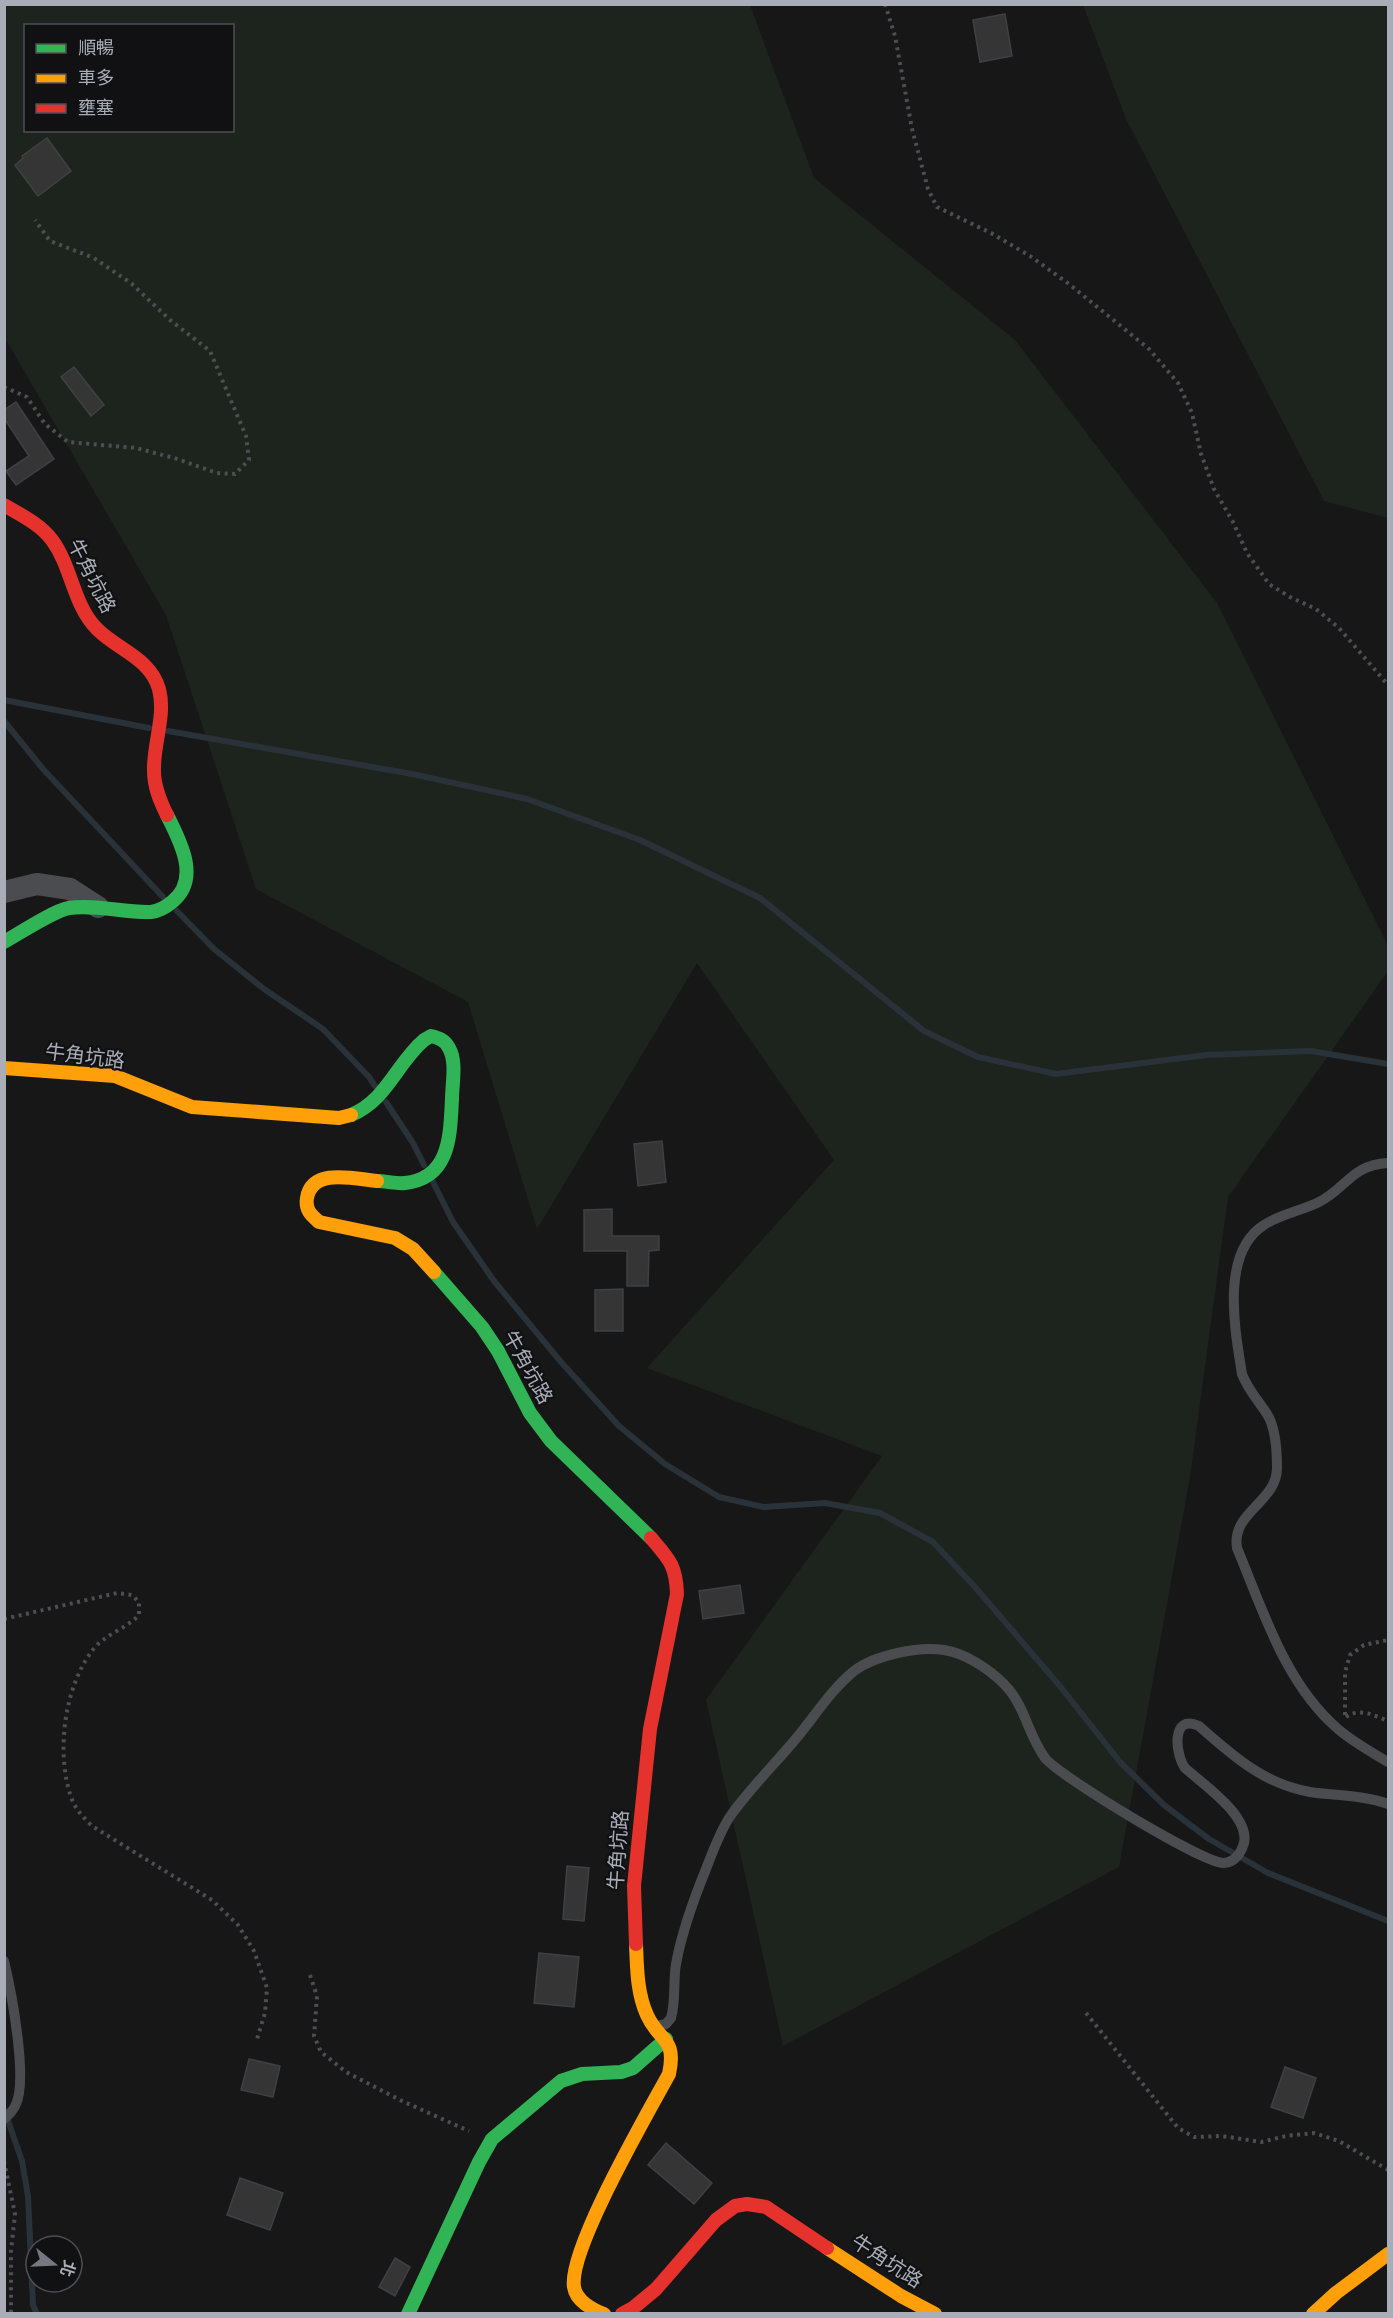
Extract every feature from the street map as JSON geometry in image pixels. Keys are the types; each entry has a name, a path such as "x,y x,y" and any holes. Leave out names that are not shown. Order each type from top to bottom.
{"street":[{"name":"牛角坑路","path":"4,505 33,522 54,541 86,614 97,629 143,664 154,677 160,698 154,783 187,863 187,878 177,900 165,909 153,912 78,907 65,909 4,942"},
{"path":"4,892 37,884 70,889 99,908"},
{"name":"牛角坑路","path":"4,1068 115,1076 192,1107 339,1119 354,1116 369,1106 387,1087 422,1040 432,1036 442,1039 450,1049 453,1067 450,1135 446,1154 436,1168 422,1178 405,1183 330,1177 316,1182 308,1191 306,1203 309,1214 319,1222 379,1233 395,1238 413,1249 482,1327 498,1351 530,1413 551,1441 648,1535 668,1558 676,1574 677,1594 650,1729 634,1886 638,1985 647,2016 666,2039"},
{"path":"408,2313 492,2139 561,2081 582,2074 621,2072 633,2068 666,2039 671,2048 672,2060 669,2074 590,2228 574,2273 574,2289 585,2303 596,2311 604,2313"},
{"name":"牛角坑路","path":"622,2313 634,2309 650,2294 719,2217 733,2206 748,2203 766,2207 901,2296 935,2313"},
{"path":"1313,2313 1389,2254"}],"lane":[{"path":"1389,1163 1362,1168 1318,1203 1265,1223 1251,1234 1242,1249 1236,1269 1234,1297 1242,1374 1246,1386 1271,1422 1277,1466 1274,1484 1237,1530 1235,1538 1237,1548 1279,1648 1296,1679 1316,1707 1341,1732 1389,1762"},
{"path":"654,2027 666,2024 672,2018 676,1961 705,1871 730,1816 830,1697 854,1671 874,1660 899,1653 943,1650 960,1654 976,1663 1002,1682 1016,1696 1046,1759 1096,1795 1195,1853 1217,1862 1227,1863 1234,1860 1243,1847 1245,1836 1239,1818 1179,1760 1178,1735 1181,1727 1186,1724 1193,1723 1199,1726 1235,1758 1264,1777 1284,1786 1311,1792 1374,1799 1389,1804"},
{"path":"4,1961 14,2005 19,2074 17,2104 4,2119"}],"path":[{"path":"885,4 895,36 912,129 928,189 938,207 991,233 1030,256 1069,284 1149,349 1178,383 1192,413 1201,454 1214,489 1247,553 1269,584 1290,597 1317,609 1332,622 1389,686"},
{"path":"4,387 27,397 45,424 68,442 136,448 217,473 235,474 249,460 246,436 210,351 170,320 132,284 94,258 50,242 35,220"},
{"path":"4,1619 117,1593 132,1595 139,1602 139,1615 132,1623 93,1649 82,1668 70,1700 63,1735 70,1796 78,1812 92,1826 212,1900 237,1925 254,1951 267,1988 265,2013 257,2039"},
{"path":"1341,1732 1346,1718 1346,1661 1355,1650 1364,1645 1389,1640"},
{"path":"1346,1718 1351,1714 1367,1713 1389,1721"},
{"path":"310,1975 317,1996 314,2036 321,2052 346,2072 402,2102 461,2129 492,2139"},
{"path":"1086,2013 1178,2128 1194,2137 1222,2136 1262,2142 1286,2136 1314,2133 1339,2141 1389,2169"},
{"path":"4,2161 15,2214 11,2261 11,2313"}],"shaded area":[{"path":"4,5 750,5 814,178 1015,340 1217,603 1388,946 1388,971 1228,1197 1190,1477 1119,1867 783,2046 706,1700 882,1456 647,1368 834,1160 697,963 537,1229 468,1002 256,889 166,615 5,338"},
{"path":"1083,5 1388,5 1388,518 1324,501 1126,119"}],"building":[{"path":"1005,14 1012,56 980,62 973,20"},
{"path":"47,138 71,171 38,196 15,165 23,158 22,156"},
{"path":"74,367 104,405 91,416 61,377"},
{"path":"16,402 54,459 16,485 6,471 29,456 4,418 4,410"},
{"path":"662,1141 666,1182 638,1186 634,1144"},
{"path":"612,1209 612,1236 659,1236 659,1250 649,1251 648,1286 627,1286 627,1251 584,1251 584,1210"},
{"path":"623,1289 623,1331 595,1331 595,1290"},
{"path":"740,1585 744,1613 703,1619 699,1591"},
{"path":"567,1866 589,1868 584,1921 563,1919"},
{"path":"539,1953 579,1957 574,2007 534,2003"},
{"path":"249,2059 280,2066 273,2097 241,2090"},
{"path":"1285,2067 1316,2078 1303,2118 1271,2107"},
{"path":"666,2143 712,2183 694,2204 648,2165"},
{"path":"240,2178 283,2193 270,2230 227,2215"},
{"path":"395,2258 410,2267 395,2296 379,2287"}],"waterway":[{"path":"4,700 149,728"},
{"path":"4,721 43,769 163,897"},
{"path":"168,731 412,774 527,799 640,840 760,898 924,1031 978,1057 1056,1074 1206,1055 1311,1051 1388,1064"},
{"path":"177,911 214,949 264,989 323,1029 375,1086"},
{"path":"386,1102 413,1143 424,1165"},
{"path":"433,1182 453,1222 494,1281 561,1362 619,1426 665,1464 719,1497 764,1507 825,1503 880,1513 933,1542 1059,1685 1120,1762 1164,1805 1209,1839 1268,1873 1388,1921"},
{"path":"4,2109 22,2161 28,2196 33,2305 37,2314"}],"traffic: fast":[{"path":"4,942 69,908 89,907 151,912 170,904 181,893 187,871 182,848 167,815"},
{"path":"351,1115 383,1091 414,1049 424,1040 431,1036 442,1040 447,1045 453,1066 451,1112 448,1140 440,1163 431,1173 420,1179 405,1183 377,1181"},
{"path":"434,1272 482,1327 498,1351 530,1413 551,1441 651,1538"},
{"path":"408,2314 492,2139 561,2081 582,2074 621,2072 633,2068 666,2039"}],"traffic: slow":[{"path":"4,1068 115,1076 192,1107 339,1118 351,1115"},
{"path":"377,1181 347,1177 326,1178 311,1188 307,1198 308,1209 319,1222 395,1238 413,1249 434,1272"},
{"path":"604,2314 590,2307 578,2297 574,2287 575,2269 583,2244 611,2181 669,2074 671,2062 669,2046 652,2024 641,1998 636,1944"},
{"path":"827,2248 901,2296 935,2314"},
{"path":"1313,2314 1336,2293 1388,2254"}],"traffic: jam":[{"path":"4,505 30,520 47,534 59,551 77,597 89,619 105,636 141,662 155,678 161,699 161,709 154,777 167,815"},
{"path":"636,1944 634,1886 650,1729 677,1594 673,1569 651,1538"},
{"path":"622,2314 656,2289 716,2220 735,2206 747,2204 766,2207 827,2248"}]}
